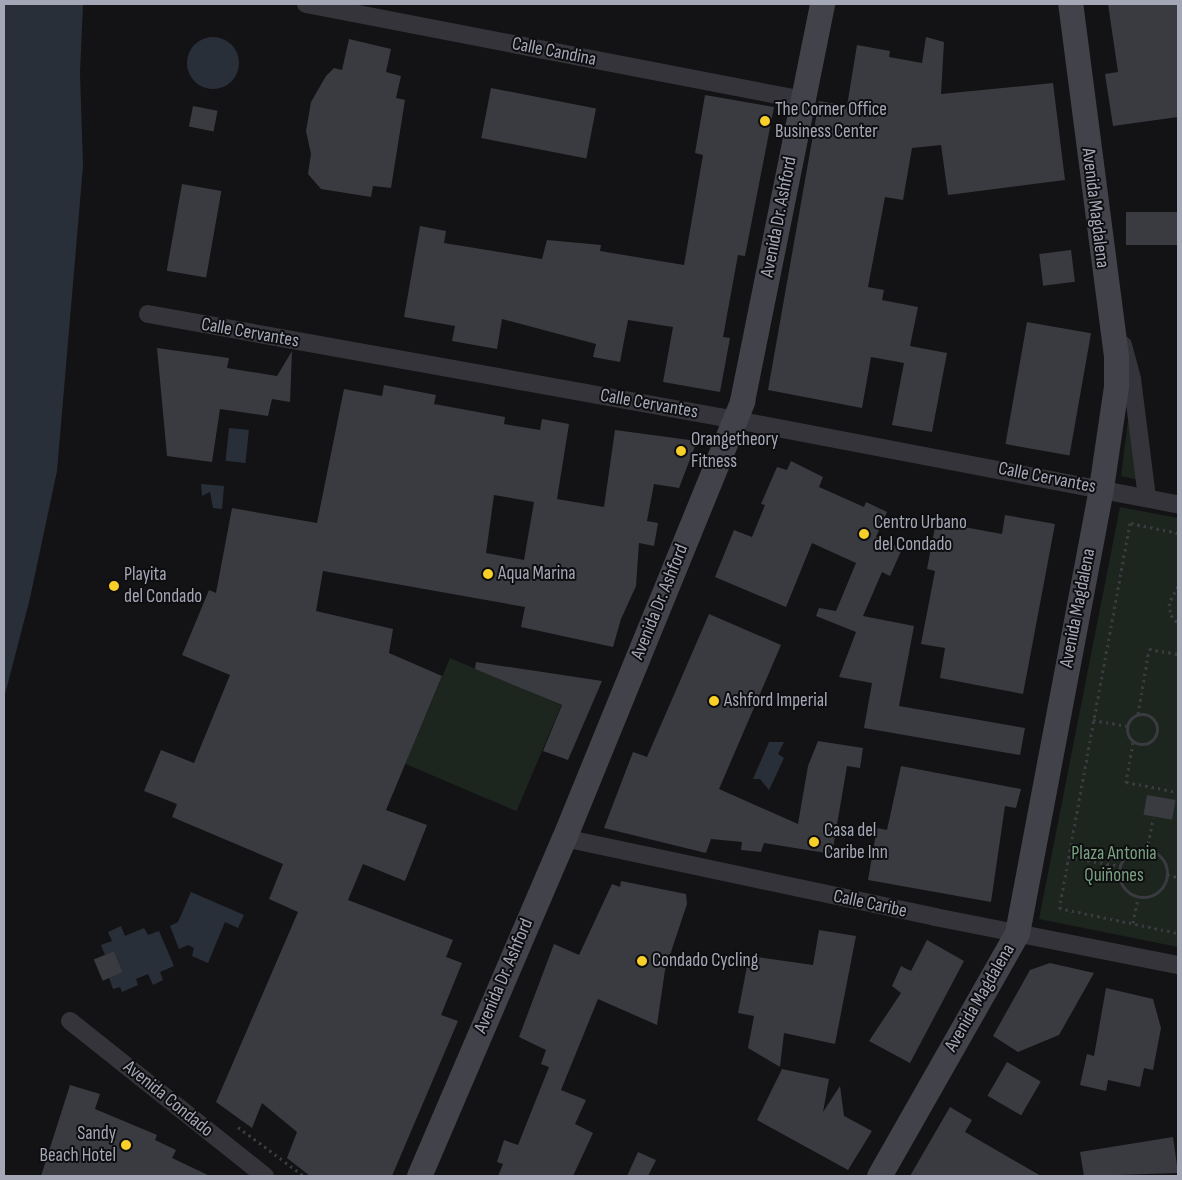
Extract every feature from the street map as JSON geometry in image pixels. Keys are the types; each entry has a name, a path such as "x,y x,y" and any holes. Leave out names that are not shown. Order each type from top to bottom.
{"street":[{"name":"Calle Candina","path":"306,4 803,100"},
{"name":"Avenida Dr. Ashford","path":"419,1176 564,838 742,401 822,4"},
{"name":"Avenida Magdalena","path":"879,1176 1017,933 1100,488 1116,386 1116,356 1070,4"},
{"name":"Calle Cervantes","path":"148,314 735,419 1178,504"},
{"path":"1111,327 1120,339 1132,379 1147,497"},
{"name":"Calle Caribe","path":"564,838 1017,933 1178,964"},
{"name":"Avenida Condado","path":"70,1021 265,1176"}],"path":[{"path":"1178,533 1130,523 1059,908 1178,932"},
{"path":"1178,586 1169,603 1171,615 1178,624"},
{"path":"1138,714 1151,717 1157,730 1150,742 1141,745 1133,742 1127,734 1127,726 1138,714 1149,649 1178,654"},
{"path":"1093,720 1127,726"},
{"path":"1133,742 1126,782 1178,792"},
{"path":"1147,850 1153,818"},
{"path":"1147,850 1162,859 1166,875 1160,890 1150,896 1138,897 1124,888 1119,878 1120,866 1130,853 1147,850"},
{"path":"1068,857 1120,866"},
{"path":"1166,875 1178,877"},
{"path":"1133,923 1138,897"}],"green space":[{"path":"1130,404 1139,480 1121,476"},
{"name":"Plaza Antonia Quiñones","path":"1120,507 1178,518 1178,947 1039,919"},
{"path":"450,658 561,705 516,811 405,764"}],"shaded area":[{"path":"4,4 83,4 80,73 83,166 57,471 30,598 4,698"},
{"path":"208,37 218,37 232,44 239,58 239,68 232,82 218,89 208,89 198,85 191,78 187,68 187,58 191,48 198,41"},
{"path":"229,428 249,430 245,463 226,461"},
{"path":"201,484 224,486 222,509 213,508 210,492 202,496"},
{"path":"769,742 784,742 778,754 784,758 769,790 760,779 753,779"},
{"path":"191,892 244,915 238,928 225,922 208,963 192,956 194,948 188,945 179,949 170,926 178,922"},
{"path":"121,926 125,936 144,928 148,935 159,931 174,966 160,972 163,980 153,985 148,974 136,979 138,985 122,992 120,987 113,989 109,978 123,972 114,951 105,955 101,945 112,941 108,932"}],"building":[{"path":"1108,4 1178,4 1178,117 1113,126 1105,74 1118,72"},
{"path":"926,37 944,42 941,94 1053,83 1065,180 948,195 941,145 912,148 903,200 885,197 868,287 884,290 882,300 918,307 910,346 947,353 932,432 892,425 904,363 871,357 862,408 768,390 819,101 847,106 857,45 890,51 889,57 922,63"},
{"path":"349,39 391,49 386,72 401,76 396,98 405,100 391,188 373,186 371,197 321,189 308,174 311,154 306,131 311,102 326,76 334,68 342,70"},
{"path":"491,88 596,108 586,158 481,138"},
{"path":"705,95 774,107 745,256 738,255 723,337 730,338 720,392 663,382 673,327 628,320 620,362 593,357 596,344 502,319 497,349 452,341 455,326 404,317 420,226 446,231 444,243 542,259 547,240 601,245 600,251 684,265 703,155 695,153"},
{"path":"193,106 218,111 214,131 189,127"},
{"path":"182,184 221,191 206,278 167,271"},
{"path":"1126,212 1178,212 1178,245 1126,245"},
{"path":"1071,250 1075,282 1043,286 1039,254"},
{"path":"1027,322 1091,333 1069,455 1005,444"},
{"path":"157,348 229,358 227,368 277,376 292,351 290,402 272,399 268,416 220,409 212,462 167,456"},
{"path":"384,385 436,395 434,404 505,417 504,424 540,430 542,419 569,424 557,499 604,507 615,430 697,441 679,488 654,484 647,521 658,523 654,546 639,543 636,586 621,619 613,647 521,627 525,607 323,571 316,611 393,629 389,653 442,676 386,810 427,825 405,881 363,864 348,900 453,940 446,957 462,963 441,1015 458,1021 392,1176 310,1176 287,1158 297,1132 262,1103 252,1128 216,1102 298,912 269,899 283,864 172,817 177,804 144,791 161,750 194,763 230,675 182,655 209,590 216,593 232,508 317,523 344,389 382,396","holes":["494,495 534,502 524,560 486,553"]},
{"path":"791,461 823,477 819,487 864,507 866,502 887,512 876,537 902,549 890,576 882,572 863,616 914,626 899,706 1025,728 1020,755 864,728 872,683 839,677 856,632 816,616 819,608 836,611 856,563 812,543 786,607 715,577 734,530 752,537 765,505 761,504 777,467 787,470"},
{"path":"1005,515 1055,524 1023,694 940,678 945,648 921,644 935,571 927,569 936,522 1002,534"},
{"path":"709,614 781,645 719,789 798,824 808,766 818,741 863,748 860,768 847,766 832,854 764,843 761,852 741,850 742,842 711,839 706,853 604,828 633,752 647,757"},
{"path":"476,662 602,681 568,760 543,751 562,705 475,669"},
{"path":"901,766 1021,789 1016,808 1005,806 991,902 868,880 877,828 887,830"},
{"path":"1147,795 1176,800 1172,820 1144,815"},
{"path":"621,881 686,894 687,904 665,970 657,1025 598,999 561,1090 586,1100 575,1124 593,1133 573,1176 498,1176 503,1164 497,1162 504,1140 518,1145 549,1067 541,1064 546,1050 519,1037 554,944 579,955 612,884 620,887"},
{"path":"819,930 856,936 835,1044 784,1033 780,1067 748,1048 754,1016 738,1013 749,956 813,965"},
{"path":"927,940 964,961 910,1063 869,1041 901,993 892,986 901,966 911,971"},
{"path":"114,951 123,972 103,981 94,960"},
{"path":"1050,963 1094,973 1059,1035 1018,1052 993,1036 1030,970"},
{"path":"1106,988 1153,999 1161,1028 1153,1070 1144,1068 1140,1087 1108,1080 1106,1091 1080,1085 1087,1054 1094,1056"},
{"path":"1007,1062 1041,1082 1021,1115 988,1096"},
{"path":"782,1069 829,1079 823,1112 840,1086 844,1116 872,1131 848,1170 757,1120"},
{"path":"70,1085 100,1094 95,1109 157,1135 155,1140 176,1150 172,1158 210,1176 41,1176"},
{"path":"950,1107 972,1120 965,1132 1041,1176 910,1176"},
{"path":"1173,1137 1178,1173 1084,1176 1080,1152"},
{"path":"638,1152 656,1160 648,1176 627,1176"}],"place":[{"name":"The Corner Office Business Center","path":"765,121"},
{"name":"Orangetheory Fitness","path":"681,451"},
{"name":"Centro Urbano del Condado","path":"864,534"},
{"name":"Aqua Marina","path":"488,574"},
{"name":"Playita del Condado","path":"114,586"},
{"name":"Ashford Imperial","path":"714,701"},
{"name":"Casa del Caribe Inn","path":"814,842"},
{"name":"Condado Cycling","path":"642,961"},
{"name":"Sandy Beach Hotel","path":"126,1145"}]}
